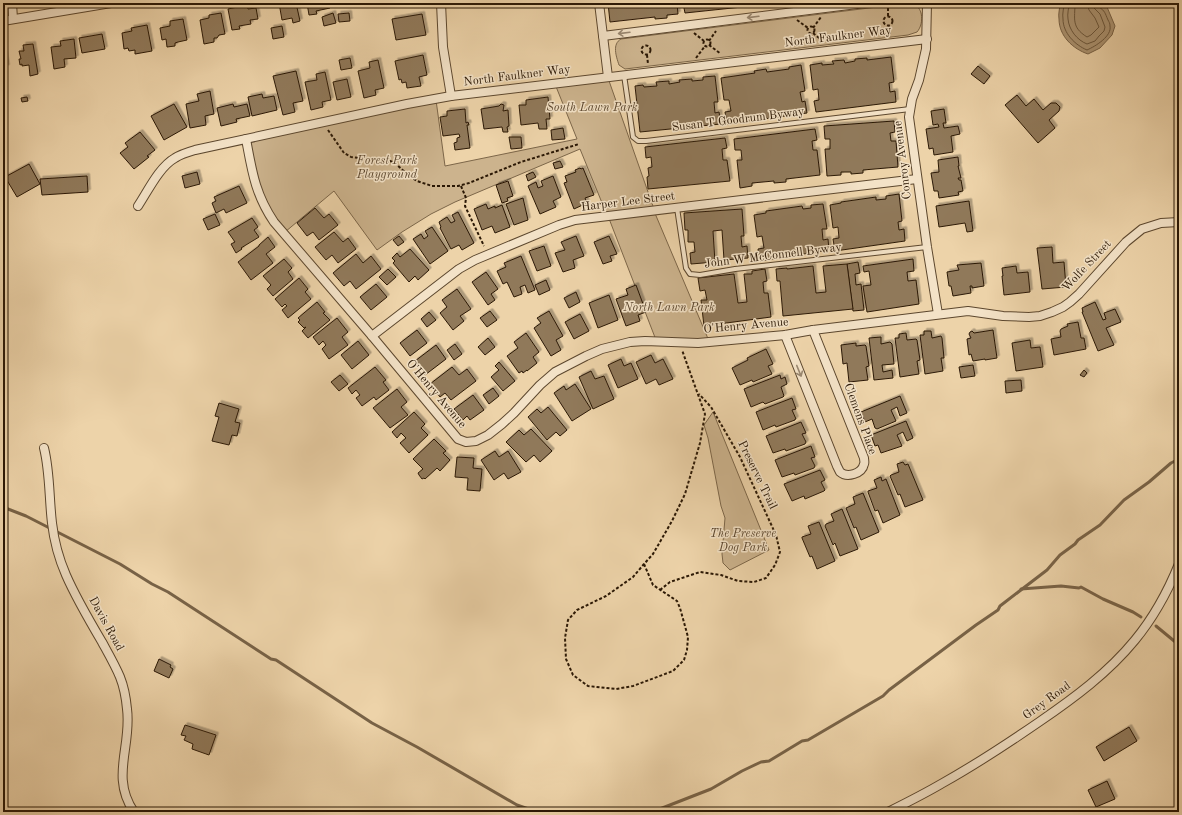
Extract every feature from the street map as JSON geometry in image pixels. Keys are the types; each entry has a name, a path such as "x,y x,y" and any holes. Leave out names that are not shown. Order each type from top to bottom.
{"street":[{"path":"12,3 13,19"},
{"path":"3,21 111,3"},
{"path":"441,3 443,47 451,96"},
{"path":"599,3 608,76"},
{"path":"603,36 805,7 865,3"},
{"name":"Conroy Avenue","path":"927,3 927,39 925,55 912,99 909,117 938,314"},
{"name":"North Faulkner Way","path":"138,206 161,170 173,159 182,154 407,104 451,96 608,76 927,39"},
{"name":"O'Henry Avenue","path":"246,139 256,187 267,212 274,222 458,439 466,442 476,441 488,435 514,413 540,385 560,369 602,349 630,342 698,342 785,335 938,314"},
{"name":"Harper Lee Street","path":"372,336 459,269 475,260 559,225 575,220 917,179"},
{"name":"Wolfe Street","path":"938,314 968,311 1029,318 1052,312 1063,307 1079,294 1126,242 1142,230 1161,223 1179,222"},
{"name":"Clemens Place","path":"785,335 837,466 841,472 852,475 858,472 865,464 864,458 813,330"},
{"name":"Davis Road","path":"44,448 48,464 52,524 59,555 66,576 121,678 126,695 128,712 127,734 122,782 125,796 134,812"},
{"name":"Grey Road","path":"888,812 941,784 1009,742 1068,702 1101,675 1120,657 1140,633 1160,604 1178,567"}],"lane":[{"name":"Susan T Goodrum Byway","path":"624,75 633,137 638,141 910,109"},
{"name":"John W McConnell Byway","path":"677,208 686,268 690,274 700,275 927,247"}],"path":[{"path":"888,3 888,16 885,17 884,21 886,25 891,24 893,20 888,16"},
{"path":"813,33 825,42 825,51"},
{"path":"647,46 650,47 651,51 646,55 643,54 642,50 643,47 647,46"},
{"path":"696,66 696,58 705,46"},
{"path":"322,123 347,155 351,157 390,161 395,163 408,175 432,186 461,186 521,162 579,144"},
{"path":"461,186 466,198 465,206 488,255"},
{"name":"Preserve Trail","path":"644,564 653,585 676,601 680,608 688,637 687,650 684,660 672,671 633,686 616,689 588,686 573,675 566,659 565,638 568,620 577,610 606,596 633,577 644,564 653,554 672,522 685,494 700,443 705,414 679,342"},
{"name":"Preserve Trail","path":"660,590 670,582 700,572 722,575 738,581 754,582 766,578 775,565 780,552 776,535 740,457 711,407 698,392"}],"green space":[{"path":"909,3 917,6 920,10 922,19 920,28 917,32 908,35 625,69 619,65 616,54 616,44 621,39"},
{"name":"Forest Park Playground","path":"608,78 654,209 607,215 580,149 455,202 431,214 377,250 334,191 285,232 263,202 247,140 436,100 445,166 577,139 555,84"},
{"name":"North Lawn Park","path":"654,211 709,341 656,340 608,216"},
{"name":"The Preserve Dog Park","path":"713,412 769,550 730,570 723,563 722,554 725,518 721,506 708,438 704,425"}],"water":[{"path":"1060,3 1100,3 1107,7 1115,26 1112,35 1100,48 1088,54 1077,49 1068,41 1061,31 1059,17"}],"building":[{"path":"279,3 296,3 300,21 293,23 292,18 282,20"},
{"path":"307,3 329,3 330,8 316,11 317,14 309,15"},
{"path":"344,3 361,3 345,6"},
{"path":"608,3 677,3 678,14 667,15 667,18 655,19 655,17 610,22"},
{"path":"683,3 742,3 742,7 685,13"},
{"path":"748,3 770,3 748,6"},
{"path":"247,5 248,9 256,8 258,19 250,20 251,24 239,26 240,29 232,30 228,9"},
{"path":"221,13 225,34 214,38 214,42 204,44 200,20 209,18 209,15"},
{"path":"333,13 336,23 324,26 322,17"},
{"path":"349,13 350,21 339,22 338,14"},
{"path":"422,14 426,35 396,40 392,19"},
{"path":"183,19 187,40 175,43 175,46 167,47 166,39 162,40 160,28 170,26 170,21"},
{"path":"147,25 152,51 135,54 135,50 129,51 128,48 124,49 122,33 132,31 131,28"},
{"path":"282,26 284,37 273,39 271,28"},
{"path":"102,34 105,49 82,53 79,38"},
{"path":"74,39 76,58 64,59 65,67 54,69 51,47 61,46 60,41"},
{"path":"33,44 38,74 30,76 29,65 20,65 19,59 21,59 19,51 24,51 23,45"},
{"path":"3,50 7,67 3,68"},
{"path":"423,55 427,75 419,77 421,86 407,88 406,82 402,83 401,79 399,80 395,61"},
{"path":"891,57 894,82 889,83 890,92 895,91 896,102 816,112 814,101 819,100 818,89 813,90 810,65 822,63 822,65 834,64 832,61 844,60 845,63 855,61 855,59 867,58 867,60"},
{"path":"350,58 352,68 341,70 339,60"},
{"path":"378,60 384,88 375,90 376,95 364,98 358,71 370,68 369,62"},
{"path":"801,65 805,91 800,92 802,102 805,101 807,113 727,124 725,112 731,111 729,100 724,100 721,78 755,73 754,71 766,69 767,72 789,69 789,67"},
{"path":"978,66 990,76 984,84 971,74"},
{"path":"296,71 303,101 293,103 295,112 283,115 273,76"},
{"path":"325,72 331,100 322,102 323,107 311,110 305,82 317,80 316,74"},
{"path":"715,76 718,102 714,102 715,113 719,112 721,124 640,132 635,86 657,86 656,82 669,81 669,84 680,82 679,80 703,80 703,77"},
{"path":"347,79 351,97 337,100 333,82"},
{"path":"210,91 214,114 205,116 206,125 190,128 186,104 199,101 197,94"},
{"path":"262,94 263,98 274,96 277,110 252,116 248,97"},
{"path":"1017,95 1026,106 1034,99 1043,110 1051,103 1056,103 1060,107 1059,111 1049,120 1055,128 1038,143 1005,105"},
{"path":"27,97 28,101 22,102 21,98"},
{"path":"548,97 550,119 546,119 547,129 539,129 538,123 521,125 519,105 526,105 526,100"},
{"path":"174,104 187,127 164,140 151,116"},
{"path":"233,104 234,107 247,104 250,116 236,119 237,122 221,126 217,108"},
{"path":"501,104 504,105 503,111 508,110 508,132 503,132 502,127 484,129 481,109 499,106"},
{"path":"465,109 466,123 468,122 469,125 467,125 470,148 455,150 454,143 457,142 457,138 460,137 459,134 443,136 440,117 447,116 447,111"},
{"path":"944,109 946,123 943,123 944,128 958,126 960,134 951,136 953,152 934,155 933,148 929,149 926,129 939,127 938,124 933,125 931,111"},
{"path":"894,121 895,132 890,133 891,141 896,141 898,167 863,170 863,173 851,174 851,172 841,172 841,175 827,176 825,149 830,149 830,139 825,139 824,126"},
{"path":"563,128 565,139 552,140 551,130"},
{"path":"815,129 817,140 812,141 813,150 817,150 820,175 786,179 786,182 774,183 774,181 752,183 752,186 740,188 737,160 742,160 741,150 735,150 734,139"},
{"path":"140,132 155,150 134,169 120,153 128,147 125,143"},
{"path":"509,137 521,137 522,148 511,149"},
{"path":"725,138 727,148 722,149 723,160 727,160 730,181 648,189 648,168 652,167 651,157 646,158 645,147"},
{"path":"958,157 958,166 961,178 958,178 961,180 963,191 958,192 959,195 939,198 938,191 934,191 931,173 939,172 938,160"},
{"path":"560,161 563,167 555,169 553,163"},
{"path":"29,164 40,184 17,197 5,177"},
{"path":"583,168 594,195 585,198 587,203 574,209 564,183 567,182 565,176 576,172 575,170"},
{"path":"197,172 200,184 185,188 182,176"},
{"path":"533,172 536,177 528,181 526,175"},
{"path":"87,176 88,192 42,195 40,179"},
{"path":"553,176 561,197 553,201 556,207 540,214 528,186 536,182 538,188 543,186 541,181"},
{"path":"508,181 513,196 507,198 508,201 502,203 496,185"},
{"path":"239,186 247,203 226,213 224,209 216,213 212,203 216,201 214,197"},
{"path":"899,194 902,221 898,222 899,230 904,229 905,241 835,251 833,239 839,238 838,227 833,228 830,205 876,197 876,200 886,199 886,196"},
{"path":"523,198 528,220 514,225 506,204"},
{"path":"969,201 973,231 967,232 965,223 939,227 936,206"},
{"path":"486,204 488,209 502,205 510,227 495,233 492,226 482,230 474,209"},
{"path":"823,204 827,229 822,229 823,240 828,239 829,250 760,261 758,249 764,248 762,236 757,237 754,215 766,213 766,211 802,206 803,209 811,208 811,205"},
{"path":"315,208 324,218 329,214 338,225 319,240 313,232 307,236 297,223"},
{"path":"742,209 744,236 741,236 742,247 747,246 748,258 724,260 722,230 713,231 715,262 691,264 690,253 695,252 694,242 688,242 688,230 685,230 684,213"},
{"path":"458,212 474,243 462,250 459,245 451,249 440,228 439,222 447,217 451,223 455,221 452,215"},
{"path":"215,214 220,225 208,230 203,219"},
{"path":"252,218 258,227 254,230 259,237 241,248 242,249 236,253 231,244 235,242 228,232"},
{"path":"432,227 448,251 430,264 413,239 421,234 424,239 428,236 425,231"},
{"path":"334,232 343,242 348,238 356,249 338,263 332,255 326,260 315,247"},
{"path":"399,236 404,242 398,246 393,240"},
{"path":"576,236 584,256 573,260 575,268 563,272 555,253 565,250 561,242"},
{"path":"609,236 617,254 610,256 612,261 603,264 594,242"},
{"path":"268,237 275,247 266,254 273,263 251,280 238,262"},
{"path":"544,246 551,266 537,271 529,251"},
{"path":"1052,247 1053,263 1064,262 1066,287 1042,289 1037,248"},
{"path":"410,249 429,270 418,280 415,276 409,282 393,263 395,261 392,258 397,253 400,257"},
{"path":"356,254 363,263 371,256 381,269 356,289 350,281 344,286 333,273"},
{"path":"521,256 535,290 528,293 525,285 520,287 522,294 514,297 507,282 503,284 497,271 506,267 504,263"},
{"path":"284,259 292,268 288,272 293,279 273,296 267,289 271,285 263,276"},
{"path":"913,259 914,271 907,272 908,281 916,280 919,304 867,312 863,286 871,285 869,271 864,272 863,266"},
{"path":"858,262 860,273 855,274 856,285 861,284 864,310 853,311 847,264"},
{"path":"981,263 984,286 972,288 972,286 970,286 971,293 953,296 951,286 949,286 947,272 959,270 957,265"},
{"path":"847,264 853,309 783,316 780,281 777,281 776,269 813,266 816,293 826,292 823,266"},
{"path":"1016,266 1017,273 1028,272 1030,292 1004,295 1002,268"},
{"path":"388,269 396,277 387,285 379,277"},
{"path":"765,269 767,281 763,282 764,293 768,293 771,317 704,326 701,300 707,300 705,290 700,291 698,278 734,274 738,303 747,302 744,274 752,274 752,271"},
{"path":"486,272 498,289 491,294 495,300 488,305 472,282"},
{"path":"299,278 308,289 305,292 311,299 288,318 282,310 287,306 285,304 282,307 275,299"},
{"path":"546,280 550,290 539,295 535,285"},
{"path":"376,284 387,297 371,310 360,297"},
{"path":"636,285 646,312 638,315 640,321 626,326 616,299 628,295 626,289"},
{"path":"457,289 471,309 460,316 464,321 453,330 440,313 447,307 442,300"},
{"path":"576,292 580,302 569,308 564,298"},
{"path":"609,295 618,320 598,328 589,303"},
{"path":"317,302 325,312 323,313 330,320 308,338 302,331 306,327 304,328 298,322 300,320 298,318"},
{"path":"1095,302 1103,320 1106,319 1104,313 1115,309 1121,322 1106,328 1114,345 1098,351 1082,312 1082,308"},
{"path":"490,311 497,320 487,327 480,318"},
{"path":"549,311 563,336 556,340 561,350 551,356 534,328 541,323 537,318"},
{"path":"429,312 436,320 427,327 421,319"},
{"path":"580,314 589,331 574,339 565,322"},
{"path":"337,318 348,332 342,337 348,345 329,359 322,349 326,345 323,341 319,345 313,337"},
{"path":"1078,322 1081,338 1084,338 1086,349 1054,355 1051,339 1061,337 1060,331 1068,326 1067,324"},
{"path":"417,330 427,343 410,356 400,343"},
{"path":"993,330 997,358 973,361 971,354 969,355 967,339 971,338 969,334 970,332 972,331 974,333"},
{"path":"924,331 931,331 932,338 941,336 942,338 944,358 941,358 943,371 925,374 920,335 924,335"},
{"path":"526,333 539,352 533,357 537,363 527,371 523,373 522,371 519,373 507,356 518,348 514,342"},
{"path":"906,333 907,340 917,340 920,360 917,361 919,374 900,377 895,338 899,338 899,334"},
{"path":"881,337 881,344 890,342 892,344 894,364 882,365 883,372 892,370 893,378 874,380 869,338"},
{"path":"488,338 495,347 485,355 478,347"},
{"path":"1030,340 1031,348 1040,347 1043,367 1016,371 1012,343"},
{"path":"358,341 369,355 352,369 341,355"},
{"path":"856,343 856,346 866,346 869,366 866,367 868,380 849,382 847,363 843,364 841,345"},
{"path":"455,344 462,354 454,360 447,350"},
{"path":"436,345 446,359 425,375 415,361"},
{"path":"766,349 773,364 768,366 772,374 753,382 752,380 740,385 732,368 748,360 747,358"},
{"path":"651,355 655,363 663,359 673,379 659,385 656,379 646,384 636,362"},
{"path":"621,359 624,366 631,363 638,379 618,388 608,365"},
{"path":"499,362 515,381 503,391 491,377 499,370 495,366"},
{"path":"973,365 975,376 961,378 959,367"},
{"path":"375,367 386,380 383,382 389,390 376,400 374,397 362,406 356,398 360,395 356,390 352,394 348,388"},
{"path":"452,367 459,375 467,369 476,381 451,400 445,393 440,397 430,384"},
{"path":"1084,370 1087,373 1084,377 1080,375"},
{"path":"591,371 595,379 604,376 614,399 593,409 579,377"},
{"path":"340,375 348,384 339,391 331,382"},
{"path":"780,375 781,379 785,377 787,384 781,387 784,396 765,404 763,402 751,407 744,389"},
{"path":"1021,380 1022,391 1006,393 1005,381"},
{"path":"575,384 591,409 572,421 554,393 564,386 566,390"},
{"path":"493,388 499,396 489,404 483,395"},
{"path":"397,389 407,402 401,407 408,415 390,428 373,408"},
{"path":"473,395 484,410 470,420 467,416 463,420 454,409"},
{"path":"900,396 907,413 900,416 897,407 891,410 896,421 877,429 875,428 872,419 865,422 861,412"},
{"path":"792,398 796,409 792,410 796,419 776,427 775,425 763,430 756,412"},
{"path":"219,403 239,409 235,422 240,423 237,436 232,435 229,445 212,441 219,417 215,416"},
{"path":"548,407 567,430 560,436 556,432 547,440 528,417 537,409 541,413"},
{"path":"414,412 425,424 421,428 428,435 409,453 400,443 406,438 401,433 397,438 392,432"},
{"path":"906,421 913,438 907,441 903,432 897,435 902,446 881,453 878,445 875,446 871,435"},
{"path":"801,422 806,433 802,434 806,442 805,444 786,451 785,449 773,453 766,436"},
{"path":"531,429 552,451 540,462 534,455 526,462 506,442 519,430 524,435"},
{"path":"434,439 446,451 443,453 450,460 440,471 437,468 425,479 422,479 418,473 423,469 413,459"},
{"path":"811,446 815,457 811,458 815,466 814,468 795,475 794,473 782,477 775,460"},
{"path":"495,451 499,457 508,451 521,472 508,479 504,473 494,480 481,460"},
{"path":"457,457 474,458 473,468 482,469 480,491 467,490 468,478 455,477"},
{"path":"903,462 905,465 908,464 923,500 905,507 890,476 899,472 897,464"},
{"path":"820,470 825,480 821,482 825,490 805,499 804,496 792,501 784,484"},
{"path":"881,477 882,481 886,479 900,515 883,523 878,510 875,511 868,492 877,488 874,480"},
{"path":"863,493 879,532 861,540 856,527 854,528 846,508 855,504 853,497"},
{"path":"842,509 858,549 840,556 835,543 833,545 825,526 826,524 834,521 831,514"},
{"path":"819,522 835,561 817,569 812,556 810,557 802,537 811,534 808,526"},
{"path":"159,659 171,665 170,667 173,669 169,678 154,671"},
{"path":"185,725 216,735 209,755 192,749 193,744 184,740 186,736 181,735"},
{"path":"1129,727 1137,741 1104,761 1096,747"},
{"path":"1107,781 1115,799 1096,807 1088,790"}],"waterway":[{"path":"652,812 711,789 742,771 761,762 769,761 883,696 889,690 998,610 1000,606 1047,570 1060,555 1100,525 1124,500 1149,482 1171,463 1179,459"},
{"path":"3,507 26,516 120,564 168,592 271,659 276,660 372,723 417,747 517,805 537,812"},
{"path":"1021,589 1061,586 1081,587 1141,617"},
{"path":"1156,626 1179,645"}],"park label":[{"name":"South Lawn Park","path":"592,108"}]}
